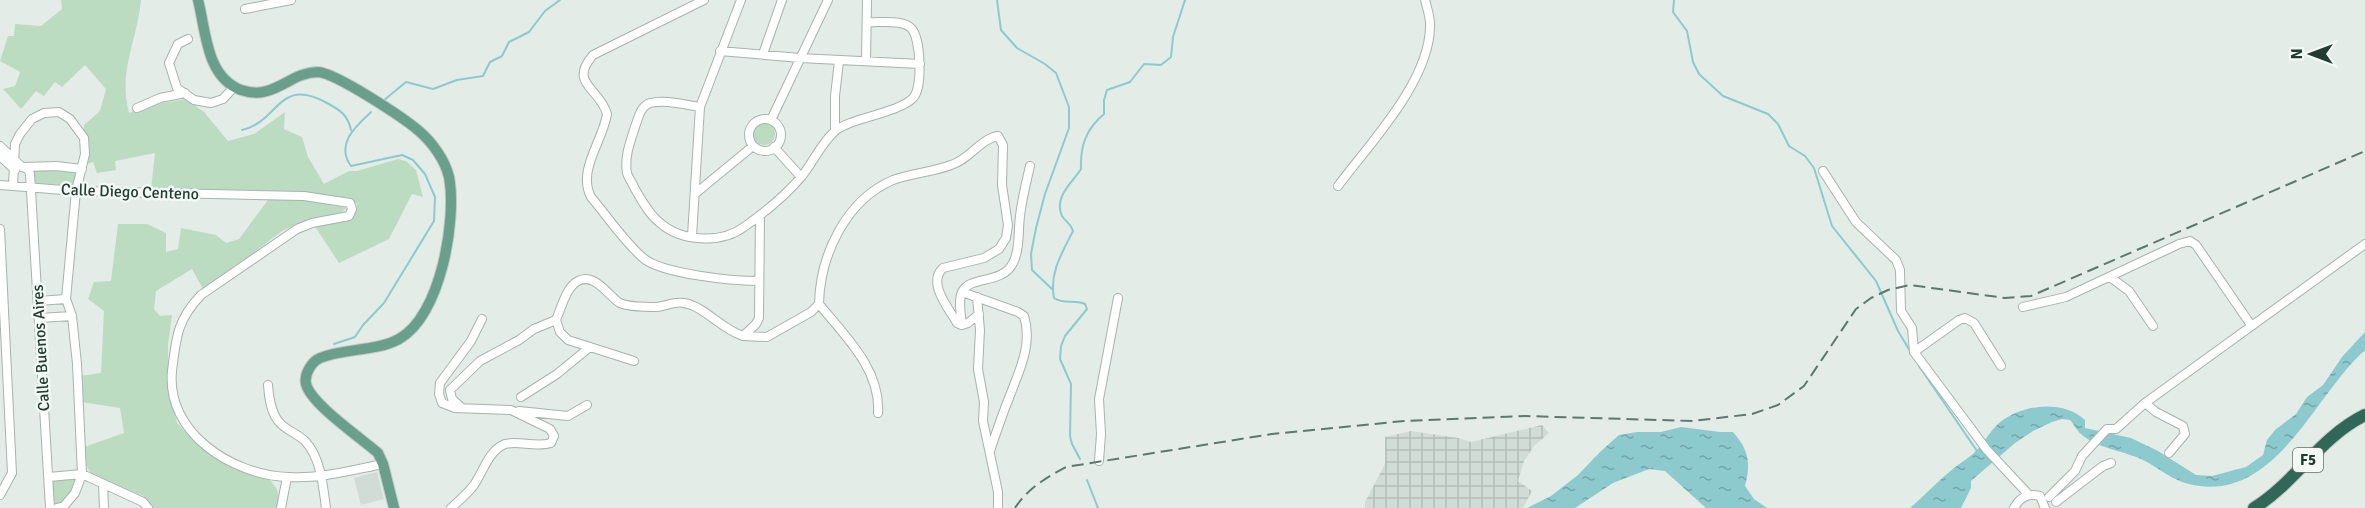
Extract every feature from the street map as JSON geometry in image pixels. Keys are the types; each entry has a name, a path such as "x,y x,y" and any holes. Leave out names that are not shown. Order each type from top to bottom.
{"highway":[{"name":"F5","path":"2254,508 2281,486 2332,436 2365,415"}],"main road":[{"path":"198,0 212,59 224,81 248,92 259,93 269,91 300,76 322,72 357,90 420,132 438,153 448,174 451,195 448,238 437,284 427,310 414,328 399,339 381,346 320,358 310,366 306,374 306,384 320,405 378,453 394,508"}],"street":[{"path":"244,9 291,0"},
{"path":"704,0 593,55 584,65 583,77 604,105 607,114 586,174 586,186 591,197 643,259 659,267 686,273 742,281 759,281"},
{"path":"692,237 700,107 741,0"},
{"path":"763,54 782,0"},
{"path":"771,120 828,0"},
{"path":"866,61 867,0"},
{"path":"1338,186 1413,86 1426,56 1431,26 1425,0"},
{"path":"700,107 648,103 640,111 626,156 628,175 642,202 660,223 680,234 715,239 729,236 760,216 801,177 835,130 904,104 914,97 918,87 920,64 916,37 911,28 903,23 867,22"},
{"path":"188,39 178,44 169,63 177,88 194,100 211,103 223,99 234,87"},
{"path":"720,51 839,61 920,64"},
{"path":"835,130 835,96 839,61"},
{"path":"136,108 160,98 185,93"},
{"path":"0,146 20,168 28,180 17,183 20,168 15,144 32,119 44,113 59,112 70,119 84,138 85,154 76,191 66,299 72,316 78,364 82,474 75,493 64,506 57,508"},
{"path":"760,120 771,120 780,133 780,138 774,147 766,151 753,146 749,136 752,126 760,120"},
{"path":"878,413 879,401 870,372 851,343 819,304 819,285 838,232 852,210 877,188 896,179 952,165 988,140 998,136 1003,145 1002,185 1008,225 1006,238 999,249 984,258 943,268 936,280 957,322 962,325"},
{"path":"696,193 753,146"},
{"path":"774,147 801,177"},
{"path":"0,156 20,168 56,166 82,169"},
{"path":"962,292 974,283 997,278 1013,263 1030,166"},
{"name":"Calle Buenos Aires","path":"20,168 32,187 50,508"},
{"path":"1823,171 1856,222 1896,260 1900,270 1901,311 1912,328 1914,352 1987,450 2029,495 2051,501 2111,463"},
{"name":"Calle Diego Centeno","path":"0,185 17,183 32,187 76,191 304,196 350,203 352,209 348,216 312,223 297,229 201,295 181,321 172,379 173,395 187,428 216,453 236,465 287,477"},
{"path":"743,336 759,318 760,216"},
{"path":"0,229 12,473 0,495"},
{"path":"2023,307 2066,297 2179,244 2190,242 2196,245 2251,325"},
{"path":"2045,508 2076,471 2082,456 2107,429 2116,429 2145,403 2365,244"},
{"path":"2110,277 2129,291 2153,326"},
{"path":"634,361 568,340 560,332 556,320 571,287 578,281 584,279 598,284 621,304 657,307 681,302 693,305 730,332 743,336 767,337 811,312 819,304"},
{"path":"962,292 1018,312 1024,316 1027,324 1023,365 990,452"},
{"path":"962,292 962,325"},
{"path":"976,297 979,314 978,369 984,402 983,421 998,492 998,508"},
{"path":"1099,461 1101,434 1099,399 1118,298"},
{"path":"38,301 66,299"},
{"path":"962,325 979,314"},
{"path":"39,318 72,316"},
{"path":"1914,352 1965,318 1974,323 2001,366"},
{"path":"482,319 471,341 440,383 439,394 442,403 462,408 568,416 588,405"},
{"path":"462,408 452,399 450,390 480,361 519,340 534,329 556,320"},
{"path":"520,397 557,374 590,347"},
{"path":"268,385 269,402 280,423 304,440 311,451 321,476 326,508"},
{"path":"2145,403 2156,412 2183,426 2185,434 2169,453"},
{"path":"451,508 473,486 489,459 502,445 552,443 554,436 550,429 511,410"},
{"path":"281,508 287,477 321,476 383,464"},
{"path":"48,477 82,474 143,502 148,508"},
{"path":"103,484 104,508"},
{"path":"2014,508 2021,498 2029,495"}],"shaded area":[{"path":"1542,425 1549,433 1534,446 1524,461 1518,481 1532,491 1523,508 1365,508 1365,502 1385,464 1385,437 1411,431 1471,442"},
{"path":"377,472 384,499 361,505 354,478"}],"green space":[{"path":"61,0 141,0 127,70 126,98 129,113 145,106 186,99 204,112 228,141 254,134 285,112 284,129 302,137 308,157 324,184 349,171 357,171 398,159 406,161 416,170 423,197 412,194 389,239 339,263 314,225 341,222 351,216 357,204 350,198 308,194 151,189 155,153 115,161 116,170 97,173 93,162 81,166 84,125 100,111 106,89 85,65 62,87 55,82 44,96 36,91 21,109 3,89 15,86 20,72 0,61 8,36 14,36 15,24 41,26 62,9"},
{"path":"764,123 772,126 775,134 772,142 764,145 756,142 753,134 756,126"},
{"path":"34,169 68,171 75,174 76,179 72,186 35,183"},
{"path":"268,200 305,200 346,208 338,216 309,219 282,231 204,291 192,269 156,291 154,309 160,316 172,315 168,345 168,386 177,423 208,454 235,470 269,479 277,489 280,508 151,508 143,496 91,474 85,463 84,447 124,433 120,408 81,402 80,376 101,373 104,311 88,299 94,282 111,281 118,224 147,224 166,233 166,252 178,249 181,228 216,235 226,243 239,239"},
{"path":"78,477 67,499 53,506 52,480"}],"water":[{"path":"2365,332 2365,350 2346,370 2310,418 2269,463 2246,478 2219,486 2189,484 2138,458 2095,443 2080,433 2070,420 2062,419 2033,431 2015,443 1971,481 1971,488 1961,508 1910,508 1948,473 1973,454 1999,423 2023,410 2045,406 2067,409 2085,420 2085,428 2131,438 2158,451 2196,475 2212,476 2246,467 2263,455 2267,440 2275,430 2296,414 2307,397 2323,385 2342,357"},
{"path":"1681,427 1733,432 1747,457 1748,470 1745,486 1754,499 1767,508 1706,508 1665,471 1649,469 1613,483 1575,508 1527,508 1551,496 1578,475 1619,435 1661,432"}],"waterway":[{"path":"383,101 406,82 433,89 457,80 483,76 490,62 502,56 509,42 529,32 545,11 560,0"},
{"path":"997,0 1001,30 1017,48 1056,73 1069,107 1069,128 1045,194 1031,254 1032,270 1052,289"},
{"path":"1080,459 1070,436 1071,384 1060,359 1065,336 1087,309 1085,304 1054,298 1055,272 1073,231 1062,216 1060,202 1065,190 1081,169 1085,138 1104,114 1107,90 1130,82 1144,64 1161,65 1171,57 1173,37 1185,0"},
{"path":"1674,0 1673,12 1687,31 1693,62 1699,74 1723,96 1768,114 1778,124 1789,146 1805,156 1814,168 1832,226 1876,281 1898,331 1910,351"},
{"path":"242,130 255,125 289,97 298,95 311,96 336,108 346,117 351,130"},
{"path":"334,344 355,337 384,303 434,221 435,197 425,174 413,160 402,155 351,166 345,150 346,143 354,129 371,112"},
{"path":"1919,366 1977,451"},
{"path":"1087,480 1098,508"}],"railway":[{"path":"1015,508 1031,489 1066,467 1272,434 1404,421 1525,416 1693,421 1752,414 1778,405 1804,386 1856,309 1871,298 1888,290 1910,285 2005,298 2031,296 2365,151"}]}
